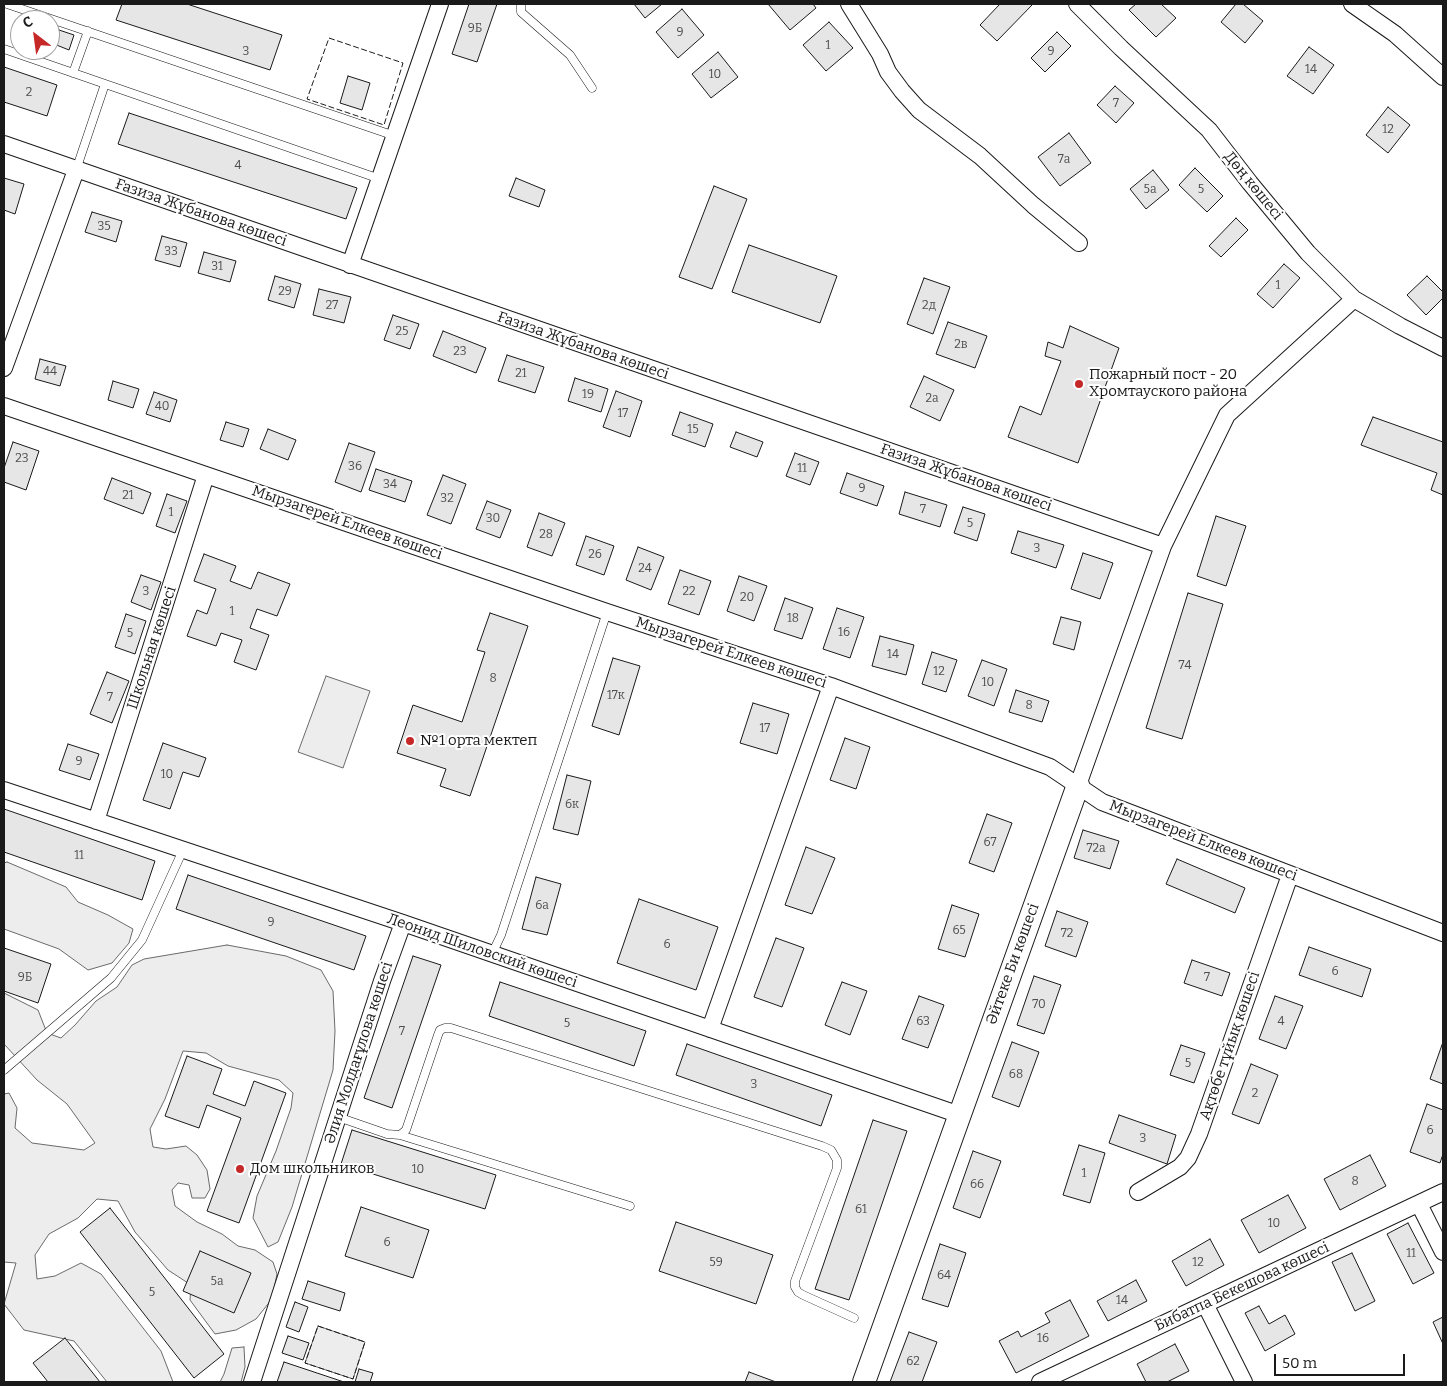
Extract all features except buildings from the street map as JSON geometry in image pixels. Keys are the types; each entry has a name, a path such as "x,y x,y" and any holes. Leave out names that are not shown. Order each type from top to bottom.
{"street":[{"path":"350,265 440,4"},
{"path":"849,4 880,54 888,72 919,110 980,156 1033,205 1079,243"},
{"name":"Дөң көшесі","path":"1077,4 1209,130 1303,247 1354,300 1443,348"},
{"path":"1352,4 1395,34 1443,76"},
{"name":"Ғазиза Жұбанова көшесі","path":"4,144 1163,546"},
{"path":"4,368 76,170"},
{"name":"Әйтеке Би көшесі","path":"864,1382 1163,546 1227,415 1354,300"},
{"name":"Мырзагерей Елкеев көшесі","path":"4,406 607,612 831,686 1050,767 1102,802 1443,934"},
{"name":"Школьная көшесі","path":"96,821 206,475"},
{"path":"710,1029 831,686"},
{"name":"Леонид Шиловский көшесі","path":"4,790 403,923 960,1115"},
{"name":"Ақтөбе тұйық көшесі","path":"1138,1192 1180,1167 1188,1158 1199,1134 1290,875"},
{"name":"Әлия Молдағұлова көшесі","path":"252,1382 403,923"},
{"name":"Бибатпа Бекешова көшесі","path":"1040,1382 1443,1192"},
{"path":"1419,1204 1443,1252"},
{"path":"1205,1304 1244,1382"}],"lane":[{"path":"7,4 395,136"},
{"path":"521,4 521,12 570,55 592,88"},
{"path":"73,73 88,31"},
{"path":"4,49 380,179"},
{"path":"76,170 105,84"},
{"path":"492,954 501,935 607,612"},
{"path":"4,1070 111,978 136,948 142,940 182,850"},
{"path":"400,1136 406,1130 440,1030 451,1028 822,1146 831,1150 837,1160 837,1168 795,1281 795,1287 803,1295 854,1318"},
{"path":"338,1117 387,1134 400,1136 630,1206"}],"shaded area":[{"path":"326,676 370,691 343,768 298,752"},
{"path":"7,862 66,887 78,902 108,915 133,929 129,943 112,963 88,970 59,949 4,929 4,863"},
{"path":"227,945 286,956 321,970 333,991 335,1031 333,1070 292,1207 278,1242 268,1247 253,1218 257,1196 276,1151 291,1108 293,1093 279,1080 228,1066 206,1053 183,1051 165,1099 150,1129 153,1147 166,1149 186,1146 197,1155 207,1170 210,1189 205,1198 192,1198 189,1185 178,1183 172,1190 175,1206 197,1222 222,1234 238,1246 255,1250 273,1262 277,1274 272,1299 256,1319 236,1330 215,1334 190,1300 191,1285 168,1270 135,1232 118,1201 97,1199 78,1218 49,1234 35,1255 37,1279 55,1276 81,1263 101,1274 161,1351 173,1382 107,1382 74,1341 24,1330 4,1304 16,1263 4,1262 4,1094 9,1093 17,1108 15,1128 32,1143 84,1150 95,1143 67,1104 37,1080 4,1044 4,993 38,1010 47,1033 61,1038 96,1001 117,987 132,965 144,959"},
{"path":"318,1326 365,1342 353,1379 305,1363"},
{"path":"244,1347 245,1367 241,1382 220,1382 232,1348"}],"fence":[{"path":"329,38 403,63 384,125 307,99 329,38"},
{"path":"318,1326 365,1342 353,1379 305,1363 318,1326"}],"place":[{"name":"Пожарный пост - 20 Хромтауского района","path":"1079,384"},
{"name":"№1 орта мектеп","path":"410,741"},
{"name":"Дом школьников","path":"240,1169"}]}
